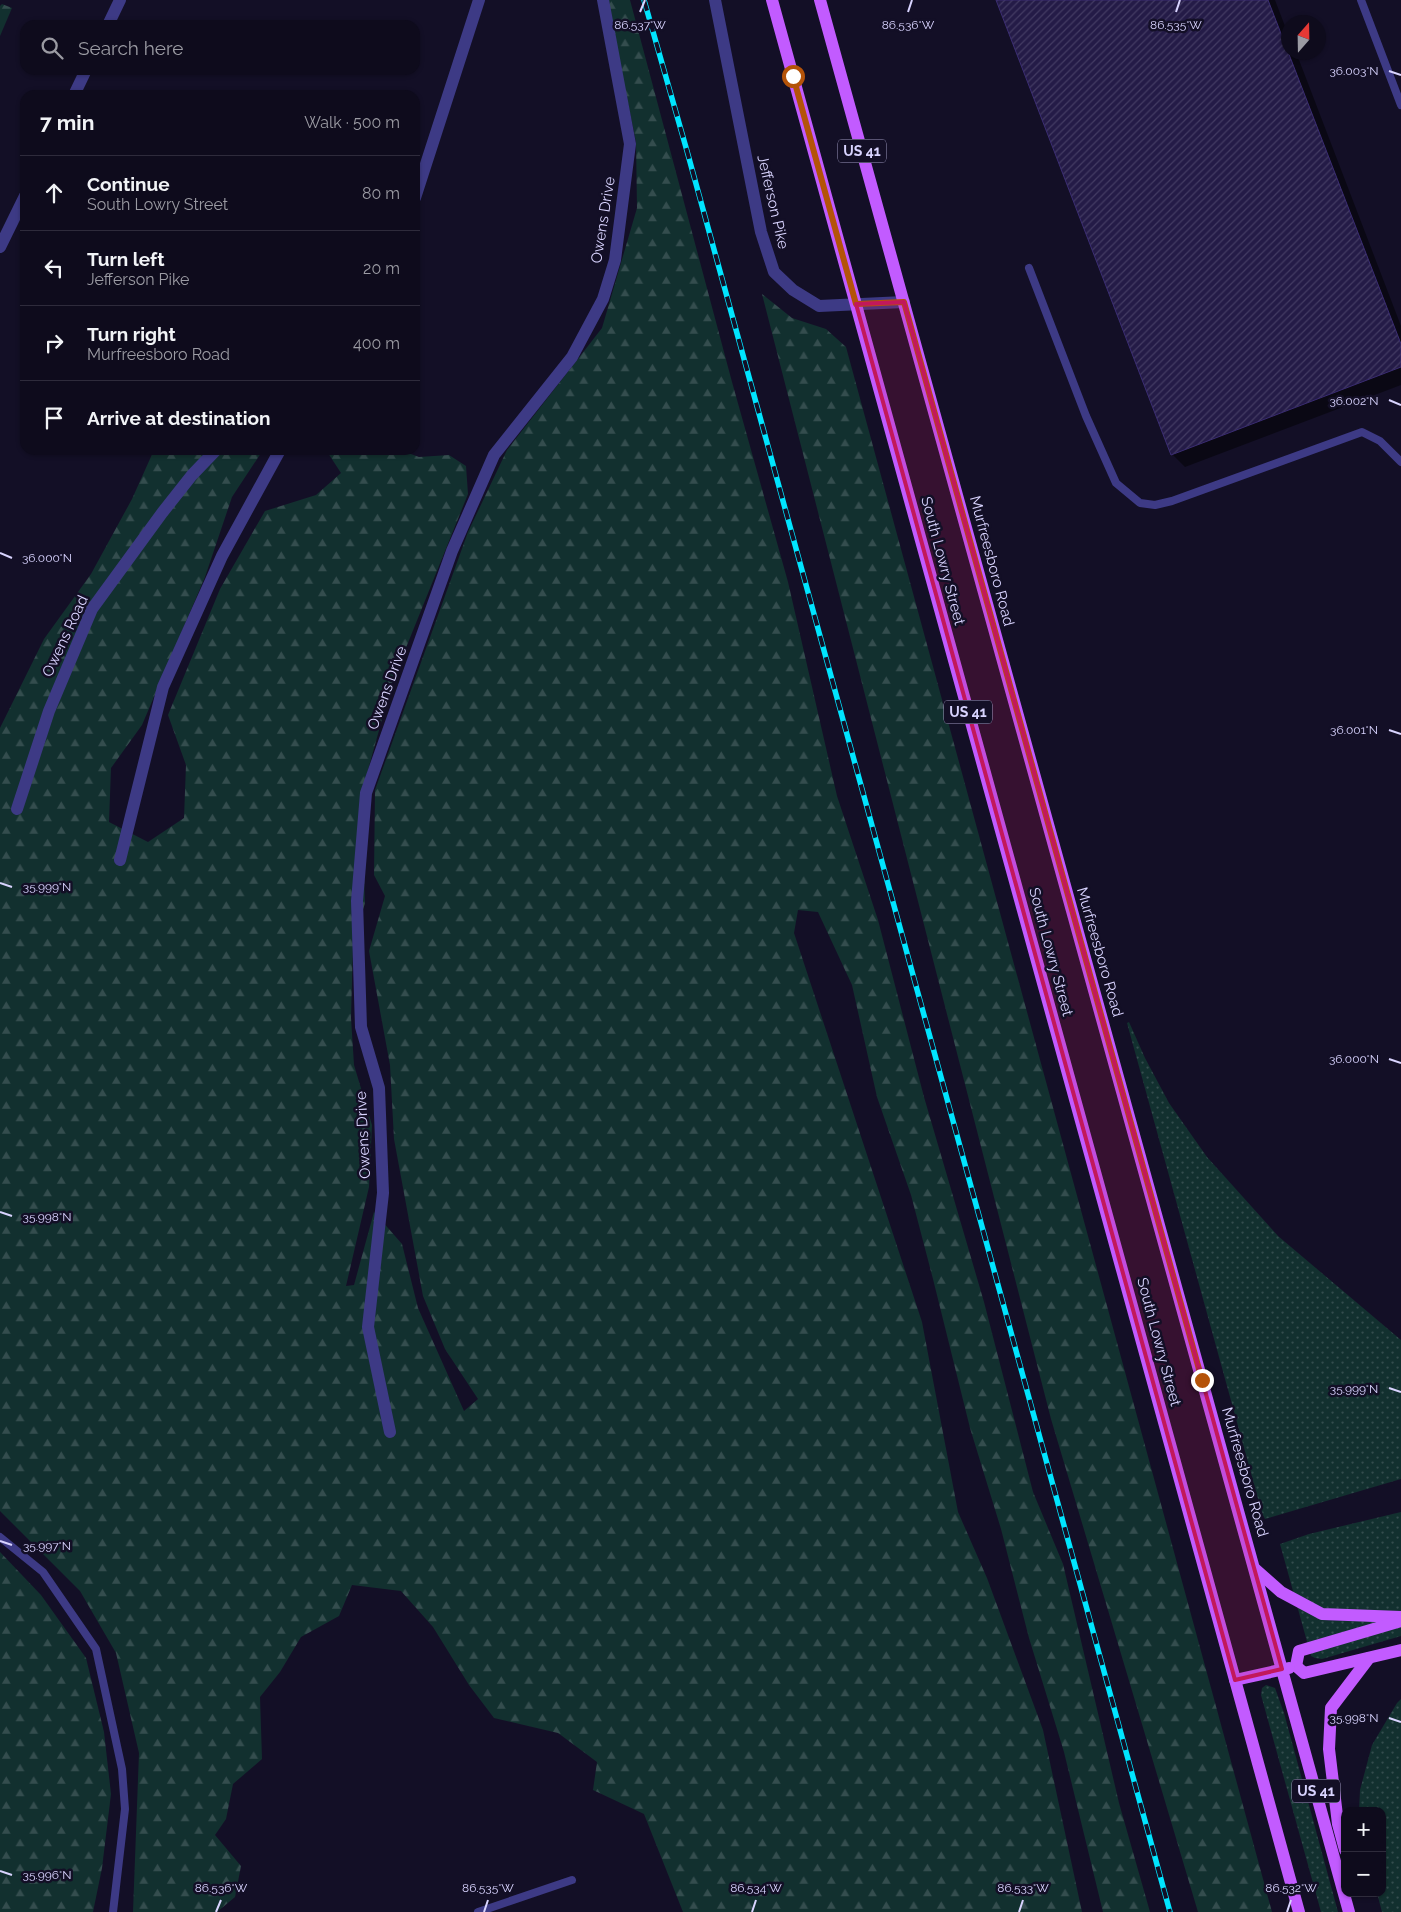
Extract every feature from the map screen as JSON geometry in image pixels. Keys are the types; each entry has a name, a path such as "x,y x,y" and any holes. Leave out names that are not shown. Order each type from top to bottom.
{"main road":[{"name":"South Lowry Street","path":"772,0 1299,1912"},
{"name":"Murfreesboro Road","path":"820,0 1350,1912"},
{"path":"1255,1569 1282,1592 1322,1614 1401,1617"},
{"path":"1296,1666 1299,1651 1401,1621"},
{"path":"1296,1666 1304,1673 1401,1650"},
{"path":"1341,1835 1329,1749 1330,1708 1369,1658"},
{"path":"1235,1680 1296,1666"},
{"path":"1350,1912 1351,1897"}],"street":[{"path":"110,20 120,0"},
{"path":"420,183 480,0"},
{"name":"Owens Drive","path":"390,1432 368,1327 382,1193 379,1088 361,1027 357,901 366,793 452,551 494,455 572,357 603,299 615,260 630,144 602,0"},
{"name":"Jefferson Pike","path":"715,0 761,232 774,272 793,290 819,306 904,302"},
{"path":"76,90 84,75"},
{"path":"0,247 20,206"},
{"name":"Owens Road","path":"17,809 49,711 92,610 162,513 192,475 211,455"},
{"path":"120,860 163,687 222,556 277,455"}],"lane":[{"path":"1361,0 1401,104"},
{"path":"1029,268 1086,416 1116,483 1140,503 1155,506 1172,501 1362,432 1380,441 1401,462"},
{"path":"0,1537 43,1572 96,1648 122,1769 125,1809 113,1912"},
{"path":"478,1912 572,1880"}],"highlighted area":[{"path":"904,302 1282,1669 1235,1680 856,304"}],"green space":[{"path":"607,0 630,0 732,382 788,582 837,796 878,920 924,1097 984,1302 1033,1492 1063,1564 1119,1803 1150,1912 1103,1912 1064,1752 1029,1638 1001,1529 970,1428 911,1195 877,1097 852,985 818,912 798,910 794,933 922,1322 958,1512 987,1578 1043,1730 1082,1912 683,1912 644,1814 593,1790 597,1762 558,1733 494,1718 469,1685 433,1627 401,1591 352,1585 339,1616 301,1637 280,1672 260,1697 262,1759 233,1784 226,1819 215,1835 241,1866 235,1897 217,1912 133,1912 139,1753 116,1653 80,1591 0,1511 0,728 44,639 91,574 132,499 152,455 260,455 232,497 205,577 142,725 111,768 109,822 148,842 184,818 186,765 168,715 220,589 265,511 316,495 341,473 329,455 414,455 419,457 449,455 466,466 468,494 393,680 361,795 365,903 353,943 351,1018 354,1065 372,1125 369,1187 346,1286 354,1285 374,1212 402,1244 418,1308 464,1411 478,1399 445,1349 423,1296 394,1139 390,1065 369,951 385,896 374,875 375,790 468,532 507,450 602,328 637,208 636,142"},
{"path":"2,4 12,8 0,36 0,6"},
{"path":"762,294 792,318 826,329 846,347 1272,1912 1198,1912 1051,1419"},
{"path":"1129,1022 1145,1058 1169,1103 1207,1157 1278,1236 1401,1340 1401,1479 1265,1519 1127,1023"},
{"path":"1401,1512 1401,1636 1322,1659 1311,1656 1280,1544 1309,1534"},
{"path":"0,1552 41,1595 86,1658 104,1732 111,1794 102,1868 93,1912 0,1912"},
{"path":"1266,1685 1275,1688 1284,1713 1338,1912 1321,1912 1261,1695 1262,1688"},
{"path":"1401,1699 1401,1912 1382,1912 1378,1897 1386,1897 1386,1807 1359,1807 1360,1790 1372,1745"}],"building":[{"path":"996,0 1268,0 1281,34 1281,60 1291,60 1401,344 1401,367 1171,455"}],"railway":[{"path":"644,0 1170,1912"}],"route":[{"path":"793,76 856,304 904,302 1202,1380"}]}
